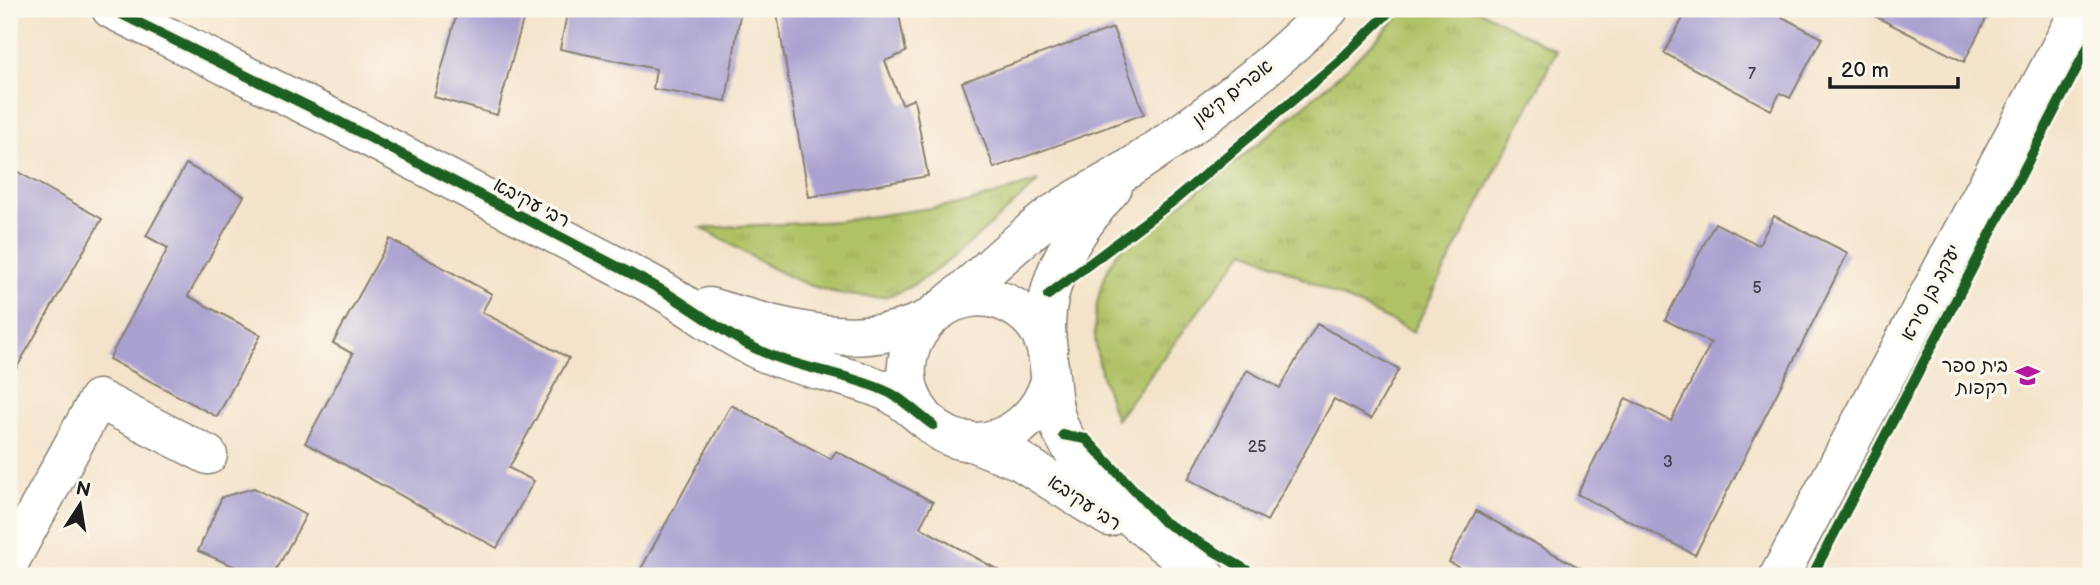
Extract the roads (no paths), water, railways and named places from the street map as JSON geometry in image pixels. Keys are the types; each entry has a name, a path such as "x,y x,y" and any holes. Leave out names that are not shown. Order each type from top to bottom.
{"street":[{"name":"רבי עקיבא","path":"111,9 334,119 683,301 737,340 784,361 871,385 894,395 948,432 996,450 1044,474 1162,554 1203,576"},
{"name":"אפרים קישון","path":"937,312 1049,217 1087,191 1130,168 1257,75 1329,9"},
{"name":"יעקב בן סירא","path":"1779,576 2081,9"},
{"name":"אפרים קישון","path":"1049,367 1045,308 1056,269 1090,215 1130,168"},
{"path":"982,297 1005,302 1032,321 1049,367 1041,406 1018,429 998,439 948,432 918,408 906,377 911,343 937,312 982,297"},
{"name":"רבי עקיבא","path":"683,301 829,336 876,337 900,332 937,312"},
{"name":"רבי עקיבא","path":"1049,367 1052,413 1085,468 1135,519 1203,576"},
{"path":"9,563 97,399 208,454"}],"place":[{"name":"בית ספר רקפות","path":"2028,376"}]}
